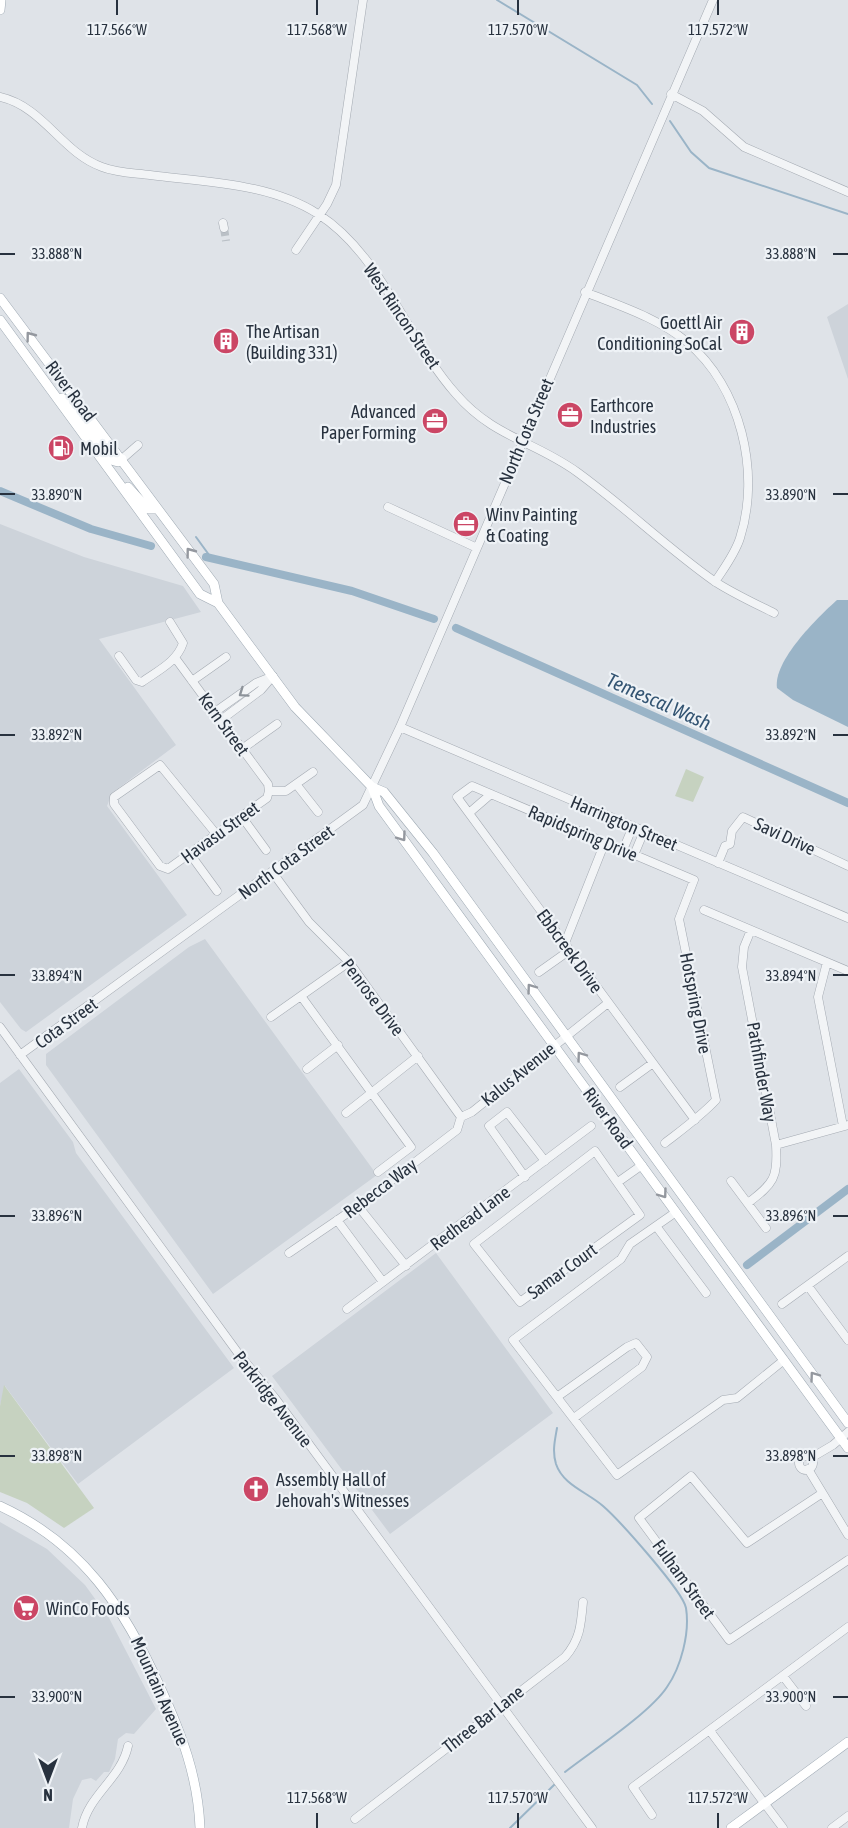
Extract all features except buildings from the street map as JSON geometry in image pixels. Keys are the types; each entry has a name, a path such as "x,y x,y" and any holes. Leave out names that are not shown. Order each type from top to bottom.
{"main road":[{"path":"0,10 1,0"},
{"name":"River Road","path":"2,299 214,584 218,603 315,731 372,787 384,792 432,853 848,1423"},
{"name":"River Road","path":"0,320 200,594 218,603"},
{"path":"57,396 71,405 114,461 118,462 122,459"},
{"path":"121,483 132,490 148,509 157,509"},
{"name":"River Road","path":"372,787 379,806 784,1360 845,1436 848,1448"},
{"name":"Mountain Avenue","path":"0,1506 38,1526 69,1551 97,1578 129,1622 188,1753 196,1780 200,1828"},
{"path":"731,1828 848,1742"}],"street":[{"path":"296,250 320,215 336,185 342,157 363,0"},
{"name":"North Cota Street","path":"198,927 363,805 400,727 585,292 644,164 713,0"},
{"path":"672,94 703,111 744,147 848,192"},
{"name":"West Rincon Street","path":"0,97 31,110 70,148 100,167 267,192 295,200 320,215 355,246 456,394 481,418 499,431 536,447 576,471 715,582 774,613"},
{"path":"585,292 673,332 706,362 728,395 741,433 750,488 740,538 715,582"},
{"path":"122,459 138,445"},
{"path":"388,507 475,548"},
{"path":"119,656 136,680 142,682 176,658 183,644 170,622"},
{"path":"192,681 226,657"},
{"name":"Kern Street","path":"176,658 268,784 269,791"},
{"path":"215,712 256,683 273,676"},
{"path":"221,720 261,690 273,676"},
{"path":"242,749 277,724"},
{"name":"Harrington Street","path":"400,727 848,918"},
{"name":"Havasu Street","path":"217,835 160,765 114,797 114,804 160,866 168,869 217,835 267,798 269,791"},
{"path":"269,791 286,791 313,772"},
{"path":"296,784 318,812"},
{"name":"Rapidspring Drive","path":"472,786 694,880"},
{"name":"Ebbcreek Drive","path":"472,786 457,797 695,1120"},
{"path":"469,813 490,794"},
{"path":"242,817 267,850"},
{"name":"Savi Drive","path":"718,863 725,846 724,842 743,817 848,866"},
{"path":"623,850 633,826"},
{"path":"634,855 644,831"},
{"path":"539,972 568,946 604,842"},
{"path":"190,854 217,891"},
{"name":"Penrose Drive","path":"273,873 309,922 349,962 461,1116"},
{"name":"Hotspring Drive","path":"694,880 679,919 716,1100 695,1120"},
{"path":"704,910 848,971"},
{"name":"Cota Street","path":"20,1055 198,927"},
{"name":"Pathfinder Way","path":"748,1203 764,1191 777,1170 776,1145 742,967 744,947 751,930"},
{"path":"271,1017 349,962"},
{"path":"776,1145 845,1125 818,997 827,962"},
{"path":"302,996 411,1147 378,1172"},
{"name":"Kalus Avenue","path":"461,1116 472,1112 608,1003"},
{"name":"Parkridge Avenue","path":"0,1027 81,1134 238,1353 275,1398 499,1706 592,1828"},
{"path":"307,1069 338,1046"},
{"path":"346,1113 418,1056"},
{"path":"620,1087 653,1063"},
{"path":"525,1177 489,1126 507,1112 546,1161"},
{"name":"Rebecca Way","path":"289,1253 358,1206 457,1130 461,1116"},
{"path":"665,1143 695,1120"},
{"name":"Redhead Lane","path":"347,1309 591,1126"},
{"name":"Samar Court","path":"595,1151 618,1182 640,1215 520,1302 474,1244 595,1151"},
{"path":"618,1182 642,1165"},
{"path":"731,1181 766,1228"},
{"path":"358,1206 406,1266"},
{"path":"676,1212 630,1244 621,1259 513,1340 617,1475 723,1400 737,1398 784,1360"},
{"path":"337,1220 383,1282"},
{"path":"656,1226 706,1293"},
{"path":"782,1304 848,1256"},
{"path":"808,1286 848,1340"},
{"path":"557,1397 636,1343 647,1357 642,1367 574,1418"},
{"path":"845,1436 811,1458 813,1465 808,1469 821,1494 848,1535"},
{"name":"Fulham Street","path":"821,1494 747,1543 691,1476 639,1518 729,1640 848,1560"},
{"name":"Three Bar Lane","path":"355,1819 565,1657 575,1646 580,1633 583,1602"},
{"path":"652,1815 633,1787 848,1627"},
{"path":"783,1676 806,1706"},
{"path":"710,1731 783,1828"},
{"path":"82,1828 91,1803 120,1768 128,1746"},
{"path":"832,1828 848,1816"}],"shaded area":[{"path":"848,304 848,379 827,317"},
{"path":"0,524 84,557 183,586 201,612 99,639 176,745 112,793 107,806 187,915 26,1032 21,1029 0,1002"},
{"path":"205,939 377,1175 213,1294 46,1065 46,1054 189,947"},
{"path":"19,1069 73,1142 76,1153 234,1368 78,1484 5,1386 0,1406 0,1083"},
{"path":"436,1253 553,1413 390,1534 272,1376"},
{"path":"0,1522 47,1549 85,1585 109,1618 156,1709 134,1734 126,1733 118,1739 115,1759 109,1772 104,1772 96,1781 91,1778 82,1780 73,1799 69,1828 0,1828"}],"green space":[{"path":"686,769 704,777 693,802 675,796"},
{"path":"4,1385 94,1508 64,1528 27,1503 0,1492 0,1406"}],"water":[{"path":"837,600 848,600 848,727 793,700 777,688 782,665 789,653 808,629"}],"waterway":[{"path":"497,0 637,85 652,104"},
{"path":"670,121 691,152 709,168 848,214"},
{"name":"Temescal Wash","path":"0,491 91,529 151,546"},
{"path":"196,537 212,559"},
{"name":"Temescal Wash","path":"206,557 352,591 434,619"},
{"name":"Temescal Wash","path":"456,628 848,803"},
{"path":"747,1265 848,1189"},
{"path":"557,1428 554,1455 559,1471 570,1483 603,1506 649,1556 682,1599 687,1618 683,1649 667,1687 634,1720 565,1772"},
{"path":"510,1828 555,1784"}],"tunnel":[{"path":"224,228 226,241"}],"place":[{"name":"Goettl Air Conditioning SoCal","path":"742,332"},
{"name":"The Artisan (Building 331)","path":"226,341"},
{"name":"Earthcore Industries","path":"570,415"},
{"name":"Advanced Paper Forming","path":"435,421"},
{"name":"Mobil","path":"61,448"},
{"name":"Winv Painting & Coating","path":"466,524"},
{"name":"Assembly Hall of Jehovah's Witnesses","path":"256,1489"},
{"name":"WinCo Foods","path":"26,1608"}]}
